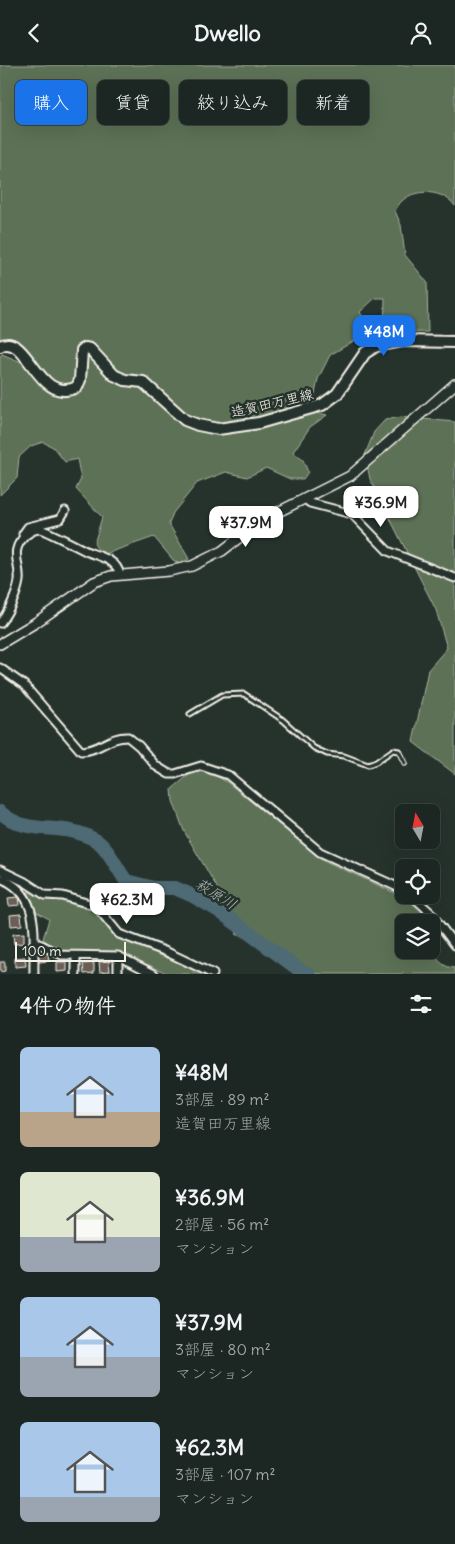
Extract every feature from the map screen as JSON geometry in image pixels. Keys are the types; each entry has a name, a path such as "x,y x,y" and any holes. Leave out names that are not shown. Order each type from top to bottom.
{"main road":[{"name":"造賀田万里線","path":"0,346 10,344 16,346 32,369 50,385 63,390 77,387 80,380 82,350 86,347 93,351 114,375 125,381 142,382 185,420 218,429 259,423 322,405 337,394 365,353 376,346 403,341 455,342"}],"street":[{"path":"0,644 35,623 94,582 120,575 170,571 192,566 222,551 262,520 350,476 455,384"},
{"path":"305,499 310,503 352,514 388,551 455,578"},
{"path":"0,623 6,615 19,581 15,559 21,540 19,538 28,527 60,519 65,511"},
{"path":"21,540 29,532 38,529 45,530 61,541 111,561 118,567 120,575"},
{"path":"0,667 24,685 81,751 92,750 112,739 128,737 139,746 156,766 169,773 175,774 201,766 228,775 320,852 395,887"},
{"path":"0,870 25,882 45,895 71,898 96,906 118,934 167,951 214,974"},
{"path":"0,878 17,885 31,905 34,974"},
{"path":"421,904 430,912 455,945"},
{"path":"33,944 39,944 62,955 118,957 154,974"},
{"path":"76,956 76,974"},
{"path":"118,957 118,974"}],"lane":[{"path":"190,714 222,695 244,694 283,721 314,748 327,754 344,756 368,765 394,750 399,751 405,763"}],"green space":[{"path":"0,65 455,65 455,206 438,194 422,192 408,197 400,203 395,211 401,225 405,255 427,282 428,332 384,333 385,298 375,298 360,312 374,337 362,336 330,355 318,379 313,404 258,419 218,426 187,417 159,391 120,376 85,344 75,384 64,385 56,384 44,375 35,361 23,349 0,343"},
{"path":"2,354 26,364 62,393 85,376 87,357 93,358 113,381 143,387 171,415 184,424 202,431 218,434 313,412 327,415 310,427 293,452 303,460 308,472 303,479 290,479 266,468 247,477 226,472 197,483 173,513 169,524 189,559 180,564 173,560 154,537 102,555 94,544 102,517 76,489 81,479 77,459 65,462 53,447 43,442 31,446 19,457 17,478 0,495 0,356"},
{"path":"401,417 455,422 455,774 413,742 428,670 447,648 436,610 370,479 365,455 374,432 385,420"},
{"path":"202,771 211,773 227,782 323,860 395,893 395,904 414,904 423,914 395,914 395,959 437,959 444,965 455,968 455,974 306,974 285,967 255,933 237,935 233,915 184,831 173,801 172,789 191,773"},
{"path":"28,891 42,899 61,897 94,906 115,934 178,959 206,974 169,974 121,953 61,952 43,939 49,919 35,911"}],"building":[{"path":"19,897 20,905 9,906 8,898"},
{"path":"21,914 22,925 11,926 10,915"},
{"path":"24,933 24,943 14,944 13,934"},
{"path":"48,952 49,961 39,962 38,953"},
{"path":"25,957 26,966 15,967 15,958"},
{"path":"109,961 110,971 100,972 99,962"},
{"path":"0,962 5,962 5,971 0,972"},
{"path":"57,962 67,962 67,971 57,972"},
{"path":"94,963 94,973 84,974 83,964"}],"waterway":[{"name":"萩原川","path":"0,812 23,825 71,831 97,841 109,854 126,881 154,888 175,888 191,895 219,911 301,971 309,974"}]}
